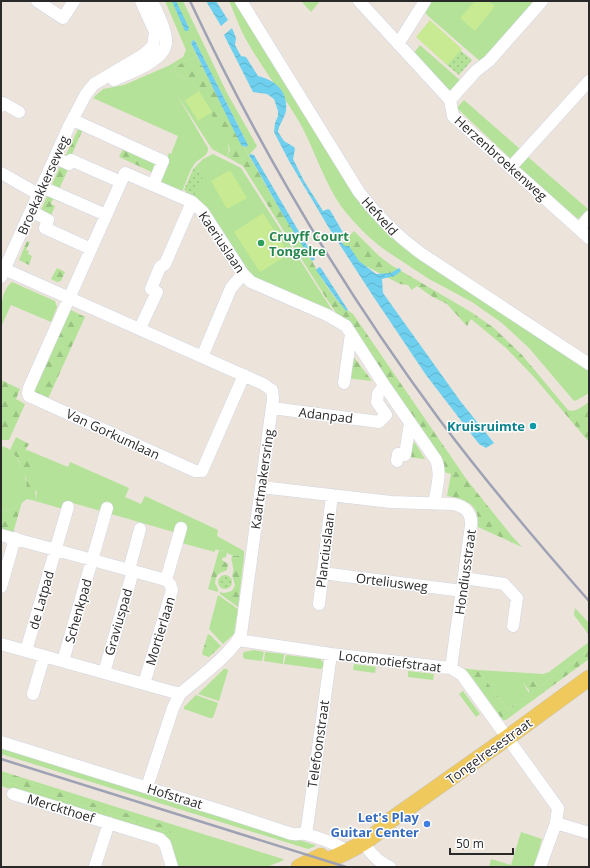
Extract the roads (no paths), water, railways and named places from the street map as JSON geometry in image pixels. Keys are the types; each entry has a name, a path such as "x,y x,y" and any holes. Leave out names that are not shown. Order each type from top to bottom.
{"main road":[{"name":"Tongelresestraat","path":"313,867 361,839 376,826 388,822 589,678"},
{"name":"Tongelresestraat","path":"299,867 344,849"}],"street":[{"path":"37,1 63,18 74,1"},
{"name":"Broekakkerseweg","path":"3,273 55,158 86,94 94,84 143,55 153,46 155,32 141,1"},
{"path":"86,94 154,61 162,54 166,44 165,33 152,1"},
{"name":"Hefveld","path":"241,1 359,192 382,221 404,242 589,364"},
{"name":"Herzenbroekenweg","path":"359,1 450,100 453,116 589,238"},
{"path":"398,44 425,1"},
{"path":"450,100 476,71 489,61 542,1"},
{"path":"511,167 589,81"},
{"path":"1,106 3,103 19,112"},
{"path":"73,120 163,161 152,186"},
{"path":"55,158 69,164 71,160 121,182 70,297"},
{"path":"1,173 40,191 106,215"},
{"name":"Kaeriuslaan","path":"121,182 125,173 152,186 192,202 203,212 242,274 251,282 334,319 346,326 439,466 434,504"},
{"path":"140,328 157,292 151,289 160,267 165,264 192,202"},
{"path":"31,211 48,220 45,228 92,249"},
{"path":"578,229 589,217"},
{"name":"Kaartmakersring","path":"3,273 70,297 268,386 272,390 272,408 241,634 229,651 180,694"},
{"path":"202,357 231,288 242,274"},
{"name":"Van Gorkumlaan","path":"70,297 29,388 29,396 187,468 194,471 202,471 244,375"},
{"path":"344,383 351,334"},
{"name":"Adanpad","path":"272,408 379,422 386,415 377,402 378,394 384,385"},
{"path":"397,461 398,454 405,455 410,423"},
{"path":"261,487 391,502 434,504"},
{"name":"Planciuslaan","path":"319,604 332,496"},
{"name":"Hondiusstraat","path":"434,504 460,505 471,516 472,525 452,668"},
{"path":"55,550 68,507"},
{"path":"92,560 107,508"},
{"name":"Mortierlaan","path":"166,580 181,528"},
{"path":"131,571 140,529"},
{"name":"Mortierlaan","path":"1,535 166,580 170,584 172,590 144,684"},
{"path":"1,587 15,538"},
{"name":"de Latpad","path":"26,651 55,550"},
{"name":"Schenkpad","path":"63,661 92,560"},
{"name":"Graviuspad","path":"104,673 131,571"},
{"name":"Orteliusweg","path":"322,573 462,591"},
{"path":"464,578 504,584 517,598 513,626"},
{"name":"Locomotiefstraat","path":"238,640 332,654 452,668 462,675 558,808 556,823"},
{"path":"1,644 180,694 173,708 147,788"},
{"name":"Telefoonstraat","path":"304,834 307,828 332,654"},
{"path":"33,694 44,656"},
{"name":"Hofstraat","path":"1,742 292,834 304,834 344,849"},
{"name":"Merckthoef","path":"13,794 160,839 165,844 172,867"},
{"name":"Merckthoef","path":"95,866 109,823"},
{"path":"540,867 556,823 589,834"},
{"path":"361,839 375,858 381,863 390,867"}],"water":[{"path":"172,1 176,1 189,28 188,31 185,31"},
{"path":"206,1 216,1 228,20 221,26"},
{"path":"232,28 236,38 235,45 241,56 246,57 258,76 270,80 283,92 286,110 278,132 284,141 294,147 293,159 304,181 323,211 328,209 330,210 345,236 341,239 342,243 345,246 349,246 359,261 376,274 391,273 399,268 401,270 395,275 382,279 383,293 461,402 494,443 486,448 479,444 426,375 329,228 289,161 274,132 278,111 274,99 267,94 253,92 224,35"},
{"path":"193,40 195,41 248,145 247,147 242,146 239,141 191,43"},
{"path":"249,155 254,155 315,259 312,261 283,215"},
{"path":"319,267 348,310 346,311 334,296 316,270"}],"railway":[{"path":"190,1 244,110 304,216 369,319 439,419 475,466 512,512 589,601"},
{"path":"1,759 346,867"}],"place":[{"name":"Cruyff Court Tongelre","path":"261,243"},
{"name":"Kruisruimte","path":"533,426"},
{"name":"Let's Play Guitar Center","path":"427,824"}]}
